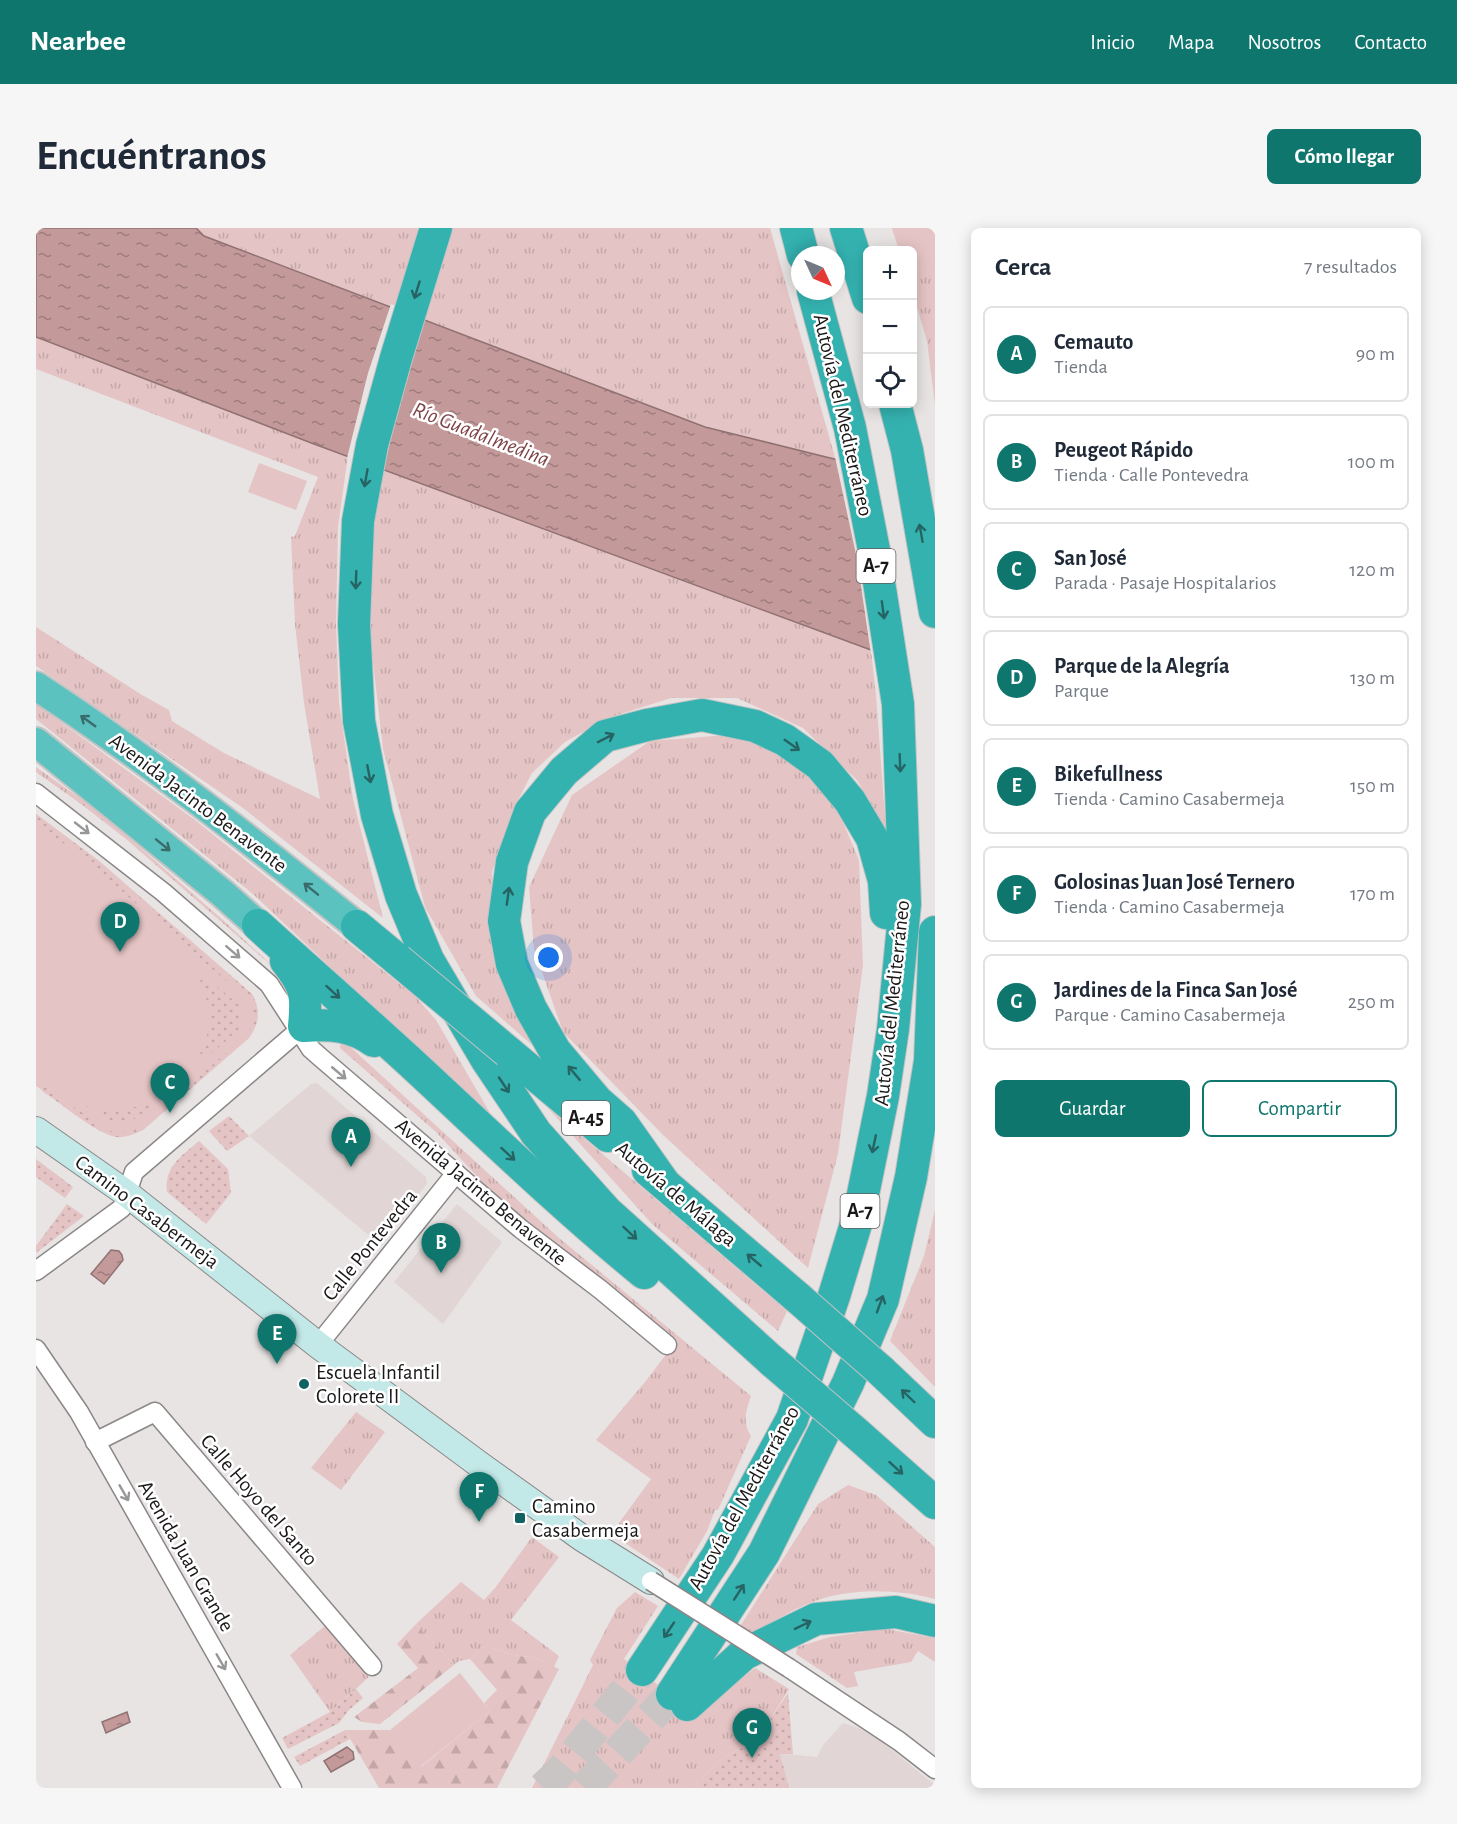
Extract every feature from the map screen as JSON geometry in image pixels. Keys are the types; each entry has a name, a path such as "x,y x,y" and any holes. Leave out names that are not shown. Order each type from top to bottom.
{"highway":[{"path":"795,228 800,246"},
{"path":"846,228 863,285"},
{"path":"435,231 372,445 358,521 354,624 359,721 377,815 401,895 428,960 487,1060 536,1133 606,1211 761,1352 935,1503"},
{"name":"Autovía del Mediterráneo","path":"642,1670 718,1555 792,1419 859,1214 884,1096 893,1029 905,904 898,704 874,550 850,428 815,300"},
{"name":"A-7","path":"896,408 907,450 935,612"},
{"name":"Avenida Jacinto Benavente","path":"36,686 77,713 258,846 357,926"},
{"path":"664,1183 621,1122 597,1101 555,1051 531,1009 512,964 504,921 513,862 531,812 564,771 605,736 647,725 702,715 755,726 785,740 820,765 850,801 872,838 884,881 893,1029"},
{"path":"36,742 222,893 610,1245 699,1318 761,1352"},
{"path":"258,925 297,974 307,1001 301,1028 341,1026 356,1030 420,1071"},
{"name":"Autovía de Málaga","path":"357,926 664,1183 880,1370 935,1422"},
{"name":"Autovía del Mediterráneo","path":"935,932 930,1061 911,1178 883,1299 848,1383 764,1553 680,1699 744,1654 816,1619 896,1612 935,1621"}],"main road":[{"name":"Camino Casabermeja","path":"36,1130 126,1193 318,1345 480,1465 582,1538 651,1581"}],"street":[{"name":"Avenida Jacinto Benavente","path":"36,793 163,892 269,984 301,1028 311,1049 521,1229 601,1290 667,1345"},
{"path":"36,1271 122,1208 134,1172 301,1028"},
{"name":"Calle Pontevedra","path":"318,1345 456,1173"},
{"name":"Avenida Juan Grande","path":"36,1349 80,1412 292,1788"},
{"name":"Calle Hoyo del Santo","path":"95,1442 155,1412 372,1666"},
{"name":"Camino Casabermeja","path":"651,1581 789,1668 899,1741 935,1769"}],"shaded area":[{"path":"317,1083 426,1177 427,1184 378,1243 249,1136 311,1084"},
{"path":"457,1204 502,1242 443,1324 394,1282"},
{"path":"843,1723 859,1728 882,1742 935,1785 935,1788 691,1788 777,1753 817,1757 823,1745"}],"green space":[{"path":"196,228 416,228 448,239 452,228 770,228 836,461 705,427 204,236"},
{"path":"892,228 935,228 935,405 927,341 917,307 917,246 898,246"},
{"path":"892,228 935,228 935,270 917,279 917,246 898,246"},
{"path":"36,337 348,455 338,527 336,626 339,703 353,799 383,918 243,808 36,666 36,627 169,710 172,721 224,753 320,799 304,703 295,624 291,537 295,536 318,477 36,369"},
{"path":"259,463 307,481 296,510 248,492"},
{"path":"383,469 871,650 886,830 857,780 803,728 737,698 671,698 608,718 565,742 532,773 513,810 492,872 496,939 539,1051 476,996 425,907 383,749 369,627 373,527"},
{"path":"36,704 195,820 415,996 436,1020 497,1125 253,894 36,719"},
{"path":"727,735 774,749 829,789 859,860 863,965 838,1154 808,1268 663,1135 563,1032 534,949 529,887 572,795 650,741"},
{"path":"36,767 84,801 128,837 279,972 126,839 36,772"},
{"path":"36,814 99,861 252,994 257,1006 257,1022 249,1038 143,1130 134,1134 121,1136 107,1134 36,1086"},
{"path":"36,814 99,861 146,902 141,908 95,867 36,823"},
{"path":"154,909 252,994 257,1006 258,1017 249,1038 143,1130 116,1137 88,1124 42,1091 45,1087 109,1131 125,1132 137,1129 248,1034 253,1019 252,1006 245,997 149,915"},
{"path":"195,967 240,1006 243,1014 239,1029 193,1070 205,1041 209,1019 206,996"},
{"path":"341,1043 346,1043 559,1238 751,1396 746,1421 751,1436 718,1510 715,1510 707,1531 679,1579 616,1537 621,1531 619,1523 651,1479 596,1440 674,1344 485,1185 436,1132 340,1048"},
{"path":"155,1103 135,1118 122,1123 115,1122 86,1106 120,1109"},
{"path":"547,1107 787,1311 778,1331 652,1224"},
{"path":"229,1116 249,1136 227,1151 209,1131"},
{"path":"199,1141 228,1169 231,1193 206,1224 167,1192 168,1175 171,1168"},
{"path":"36,1159 73,1187 65,1198 36,1177"},
{"path":"67,1204 84,1216 36,1253 36,1246"},
{"path":"935,1210 935,1387 890,1341 924,1256"},
{"path":"356,1412 385,1432 341,1490 311,1468"},
{"path":"848,1485 876,1495 935,1547 935,1599 903,1593 870,1591 838,1595 807,1604 725,1650 818,1504"},
{"path":"532,1537 559,1557 511,1620 559,1656 554,1667 536,1658 513,1655 485,1646 470,1659 459,1661 454,1665 416,1624 461,1582 484,1600"},
{"path":"635,1592 658,1606 624,1659 696,1714 755,1668 789,1689 771,1718 772,1732 726,1756 691,1788 532,1788 593,1665 590,1660 617,1608"},
{"path":"416,1624 454,1665 380,1724 362,1722 354,1717 418,1668 397,1644"},
{"path":"325,1626 369,1677 330,1712 290,1655"},
{"path":"886,1629 935,1638 935,1662 918,1651 911,1662 854,1672 858,1686 847,1688 796,1654 797,1647 830,1637"},
{"path":"485,1646 513,1655 536,1658 559,1669 497,1788 379,1788 345,1730 390,1730 421,1767 490,1711 484,1703 497,1690 470,1659"},
{"path":"460,1673 490,1711 420,1767 390,1730"},
{"path":"356,1689 363,1698 339,1723 288,1749 282,1738 330,1712"},
{"path":"788,1693 793,1754 780,1754 789,1788 691,1788 726,1756 772,1732 771,1718"},
{"path":"345,1730 350,1739 300,1766 294,1757"}],"water":[{"name":"Río Guadalmedina","path":"36,228 196,228 204,236 705,427 935,484 935,700 871,650 314,444 36,337"},
{"path":"111,1250 119,1251 123,1260 104,1284 91,1274"},
{"path":"127,1712 130,1722 106,1733 102,1722"},
{"path":"347,1747 353,1752 354,1759 331,1772 324,1761"}],"pier":[{"path":"391,304 424,317 404,383 383,472 347,458 368,373"},
{"path":"835,457 935,481 935,703 871,654 857,559"}],"tunnel":[{"path":"543,1788 558,1774 642,1670"},
{"path":"585,1788 672,1694"}],"place":[{"name":"Parque de la Alegría","path":"120,952"},
{"name":"San José","path":"170,1113"},
{"name":"Cemauto","path":"351,1167"},
{"name":"Peugeot Rápido","path":"441,1273"},
{"name":"Bikefullness","path":"277,1364"},
{"name":"Escuela Infantil Colorete II","path":"304,1384"},
{"name":"Camino Casabermeja","path":"520,1518"},
{"name":"Golosinas Juan José Ternero","path":"479,1522"},
{"name":"Jardines de la Finca San José","path":"752,1758"}]}
